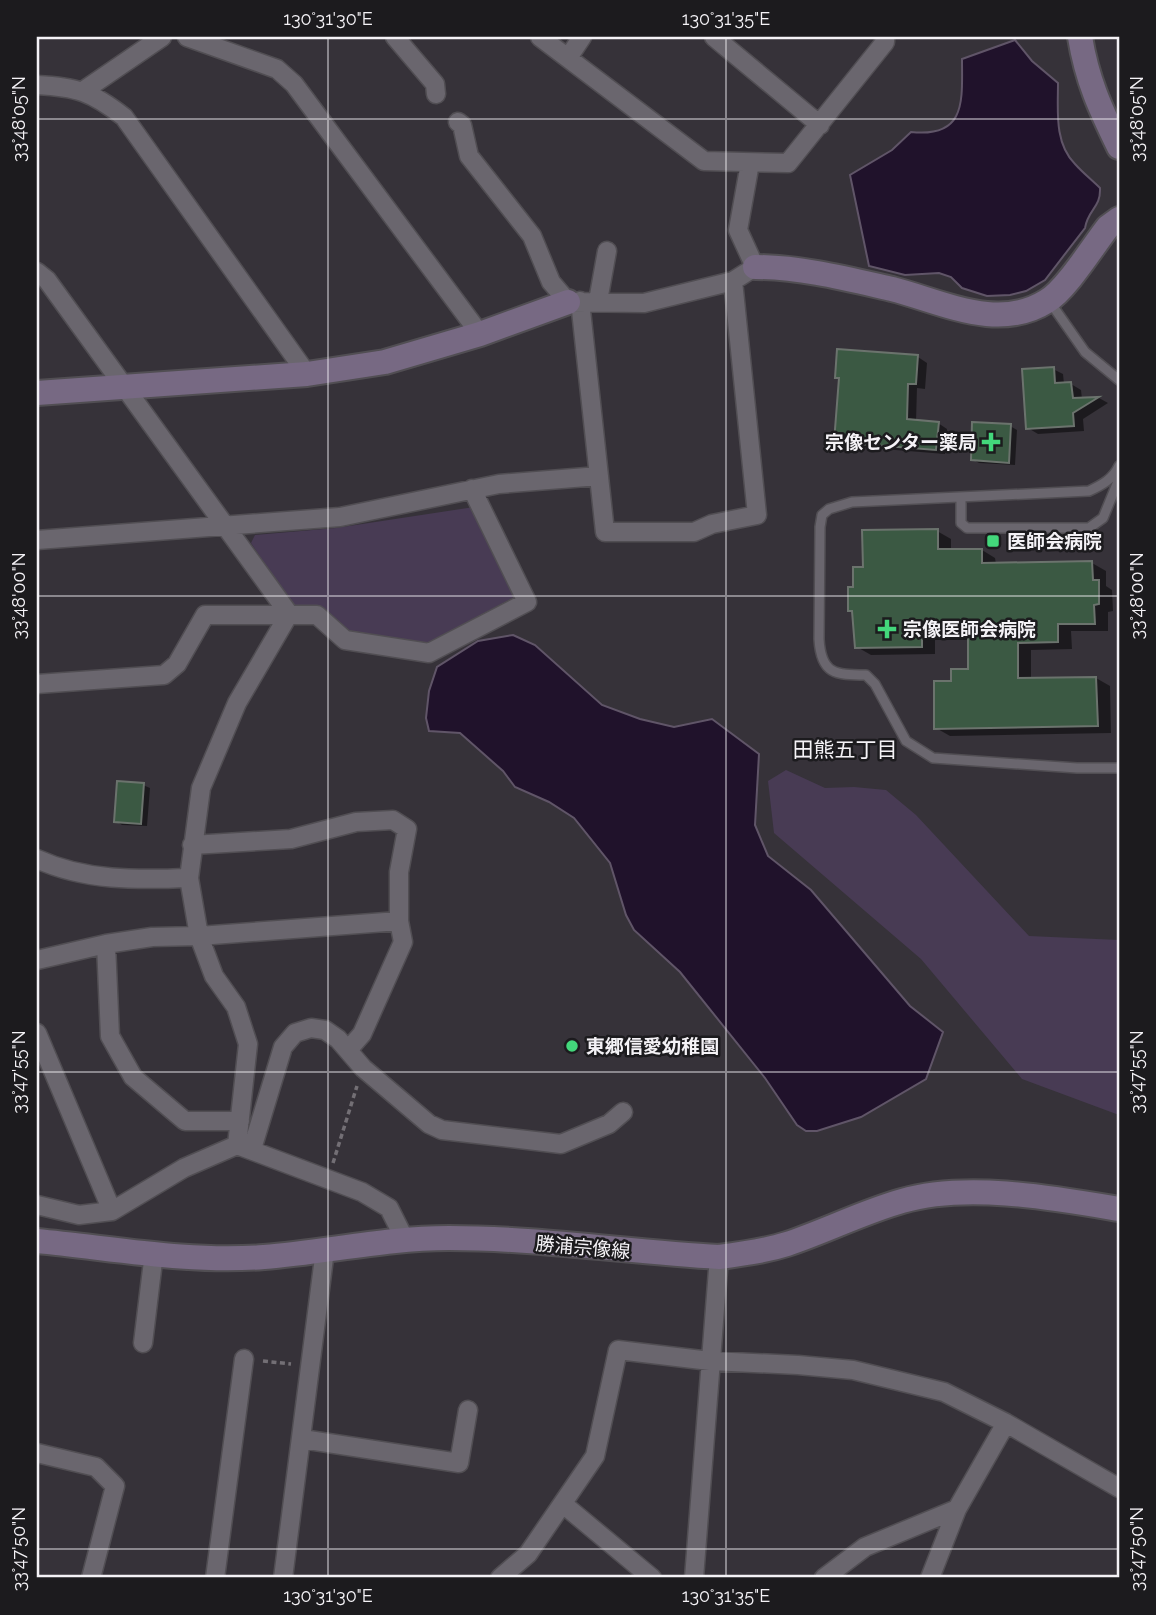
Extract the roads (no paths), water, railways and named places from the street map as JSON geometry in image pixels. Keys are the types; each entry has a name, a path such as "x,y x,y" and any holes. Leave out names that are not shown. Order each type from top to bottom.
{"main road":[{"path":"1080,37 1084,62 1095,96 1119,146"},
{"path":"755,267 780,267 839,278 980,314 1009,315 1027,312 1049,300 1108,227 1119,219"},
{"path":"37,393 307,374 384,362 582,301"},
{"name":"勝浦宗像線","path":"37,1241 202,1257 262,1257 405,1240 494,1239 719,1257 751,1253 786,1244 903,1200 927,1195 956,1193 1048,1198 1119,1209"}],"street":[{"path":"83,91 162,37"},
{"path":"187,37 276,69 294,84 480,334"},
{"path":"396,37 435,84 436,94"},
{"path":"540,37 704,161 750,163 788,163 885,41 885,37"},
{"path":"568,58 582,37"},
{"path":"714,37 820,125"},
{"path":"37,85 83,91 105,102 124,117 307,374"},
{"path":"458,122 462,125 469,156 532,236 551,282 582,301 644,303 733,281 755,267 738,230 750,163"},
{"path":"607,251 582,301 605,532 694,532 712,524 757,515 733,281"},
{"path":"37,272 47,280 289,614"},
{"path":"37,540 340,517 472,489 599,476"},
{"path":"37,684 164,675 177,664 205,615 317,615 345,640 429,653 527,602 472,489"},
{"path":"245,1147 240,1121 248,1044 236,1007 214,976 199,936 189,878 201,788 237,703 289,614"},
{"path":"192,845 291,839 356,822 393,820 407,829 398,872 398,921 403,942 362,1034 348,1050"},
{"path":"37,859 60,869 101,876 144,880 189,878"},
{"path":"37,960 106,944 152,937 398,921"},
{"path":"106,944 110,1036 133,1077 185,1121 240,1121"},
{"path":"245,1147 283,1047 295,1033 311,1028 325,1030 348,1050 363,1068 429,1124 455,1132 561,1144 608,1124 623,1112"},
{"path":"37,1032 112,1210"},
{"path":"37,1205 79,1215 112,1210 184,1168 245,1147 362,1192 388,1208 405,1240"},
{"path":"283,1578 325,1250"},
{"path":"143,1343 154,1253"},
{"path":"694,1578 719,1257"},
{"path":"500,1578 528,1554 595,1456 618,1350 710,1361 853,1370 944,1392 1006,1423 1119,1488"},
{"path":"215,1578 244,1359"},
{"path":"302,1439 459,1463 468,1410"},
{"path":"930,1578 957,1509 1006,1423"},
{"path":"37,1453 96,1467 115,1486 91,1578"},
{"path":"563,1504 652,1578"},
{"path":"824,1578 866,1547 957,1509"}],"lane":[{"path":"1049,300 1085,352 1119,380"},
{"path":"1119,466 1116,474 1103,485 1089,491 852,502 829,509 822,515 820,527 819,639 820,654 826,666 841,675 866,675 876,684 906,741 933,758 1077,768 1119,768"},
{"path":"961,498 961,523 967,528 1089,528 1103,518 1119,479"}],"place":[{"name":"宗像センター薬局","path":"991,442"},
{"name":"医師会病院","path":"993,541"},
{"name":"宗像医師会病院","path":"887,629"},
{"name":"東郷信愛幼稚園","path":"572,1046"}],"district":[{"name":"田熊五丁目","path":"845,749"}]}
